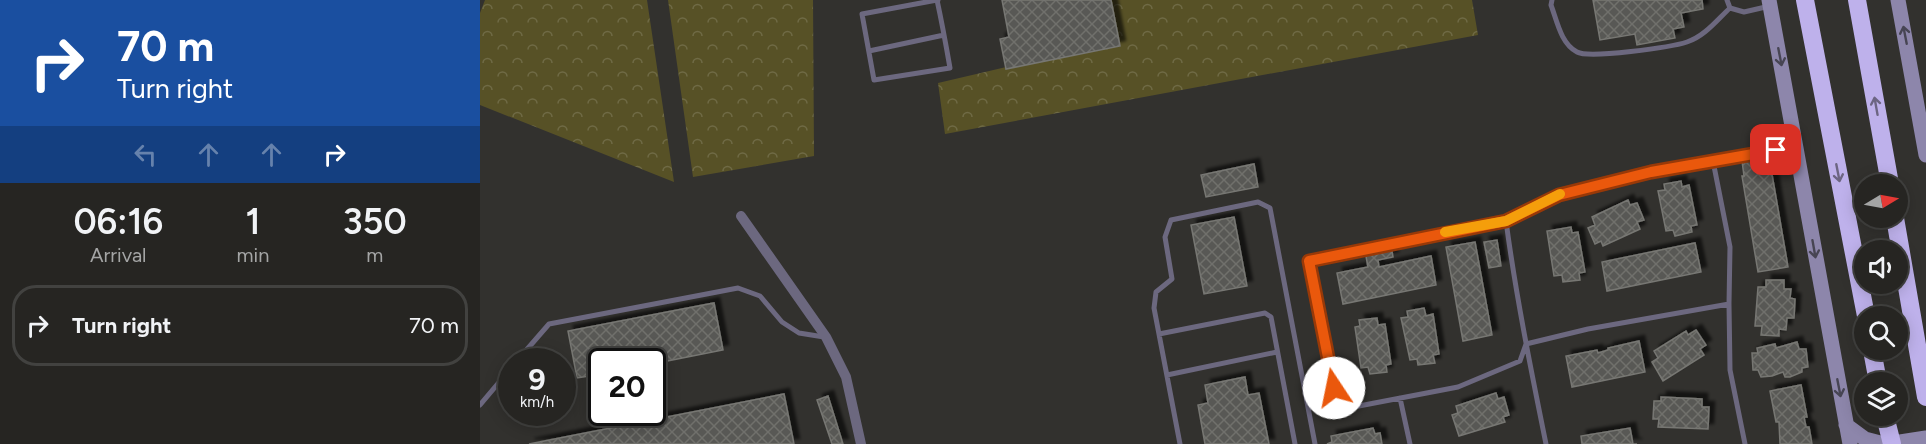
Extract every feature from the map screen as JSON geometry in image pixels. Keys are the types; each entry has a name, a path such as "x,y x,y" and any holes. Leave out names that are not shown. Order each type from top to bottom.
{"highway":[{"path":"1803,0 1864,306"},
{"path":"1857,0 1888,174"},
{"path":"1897,228 1926,397"},
{"path":"1886,426 1888,444"}],"main road":[{"path":"1898,0 1926,155"},
{"path":"1769,3 1850,444"},
{"path":"1846,425 1864,439 1888,444 1926,438"}],"street":[{"path":"741,216 826,337 846,377 861,444"}],"lane":[{"path":"938,0 944,35 950,68 874,80 862,15 938,0"},
{"path":"1552,0 1551,5 1566,43 1577,52 1586,55 1602,55 1687,42 1705,32 1730,8"},
{"path":"1727,0 1730,8"},
{"path":"1730,8 1744,12 1769,3"},
{"path":"869,51 944,35"},
{"path":"1526,344 1520,361 1458,387 1338,410 1309,261 1506,221 1559,195 1651,172 1796,145"},
{"path":"1713,161 1730,247 1730,370 1745,444"},
{"path":"1180,444 1154,308 1156,292 1172,279 1165,237 1171,220 1258,202 1270,208 1315,444"},
{"path":"1506,221 1526,344 1546,444"},
{"path":"528,348 549,324 738,288 760,296 782,322 799,333 826,337"},
{"path":"1526,344 1588,329 1729,304"},
{"path":"1159,334 1265,313 1271,317 1295,444"},
{"path":"1167,375 1277,352"},
{"path":"480,405 498,384"},
{"path":"1400,398 1410,444"}],"green space":[{"path":"485,0 647,0 674,182 480,105 480,13"},
{"path":"668,0 813,0 814,156 693,177"},
{"path":"1099,0 1472,0 1478,35 945,134 938,83 1105,44"}],"building":[{"path":"1002,0 1111,0 1120,46 1006,69 1000,39 1009,37"},
{"path":"1593,0 1702,0 1703,9 1681,13 1684,27 1673,29 1675,38 1637,45 1635,34 1600,40"},
{"path":"1769,157 1788,267 1758,272 1742,176 1744,176 1742,161"},
{"path":"1254,164 1258,187 1206,197 1201,175"},
{"path":"1681,181 1682,187 1689,185 1697,225 1691,226 1692,232 1675,236 1673,230 1666,231 1658,191 1665,190 1664,184"},
{"path":"1628,200 1630,205 1637,203 1644,220 1637,222 1640,229 1603,246 1601,241 1595,244 1588,228 1595,225 1592,217"},
{"path":"1234,217 1247,286 1204,294 1191,225"},
{"path":"1571,227 1572,233 1578,232 1585,272 1579,273 1580,280 1563,282 1562,275 1554,276 1547,231"},
{"path":"1497,240 1501,266 1489,268 1484,242"},
{"path":"1475,242 1492,335 1463,341 1446,247"},
{"path":"1695,243 1701,272 1607,291 1602,262"},
{"path":"1391,246 1393,257 1378,260 1379,267 1431,256 1436,285 1343,304 1337,273 1368,267 1365,251"},
{"path":"1766,280 1784,280 1784,289 1791,289 1790,298 1795,299 1794,318 1787,318 1786,330 1779,329 1779,336 1761,335 1762,326 1755,326 1758,287 1766,287"},
{"path":"714,303 723,350 666,361 666,348 588,348 588,376 577,378 576,348 571,348 568,331"},
{"path":"1424,308 1426,316 1433,314 1439,354 1433,355 1435,363 1418,365 1417,359 1410,360 1401,318 1408,317 1407,311"},
{"path":"1377,318 1378,325 1385,324 1391,364 1386,365 1387,372 1370,374 1368,367 1361,368 1355,327 1360,326 1359,320"},
{"path":"1696,330 1706,345 1700,349 1704,355 1663,381 1652,362 1658,358 1654,351 1686,331 1688,335"},
{"path":"1639,341 1645,372 1572,387 1566,356 1597,350 1598,353 1608,348"},
{"path":"1797,342 1799,349 1806,349 1808,367 1802,368 1802,372 1790,377 1785,377 1783,372 1761,377 1758,370 1753,370 1752,353 1758,353 1757,348 1775,344 1776,348"},
{"path":"1245,377 1248,395 1259,393 1269,444 1205,444 1198,405 1208,403 1205,385"},
{"path":"1801,385 1807,417 1804,417 1806,427 1809,427 1812,444 1780,444 1779,422 1776,422 1770,391"},
{"path":"1496,393 1498,399 1504,397 1509,415 1503,417 1505,422 1459,436 1452,415 1458,413 1456,406"},
{"path":"784,394 794,444 529,444 621,426 666,426 666,417"},
{"path":"828,396 843,444 832,444 817,400"},
{"path":"1661,397 1702,399 1702,407 1709,407 1708,429 1658,427 1659,419 1653,419 1654,401 1661,401"},
{"path":"1373,428 1375,434 1380,433 1382,444 1327,444 1332,442 1331,436"},
{"path":"1630,428 1633,444 1582,444 1581,436"}],"slow traffic":[{"path":"1445,232 1506,221 1560,194"}],"route":[{"path":"1334,388 1309,261 1506,221 1559,195 1651,172 1776,150"}]}
